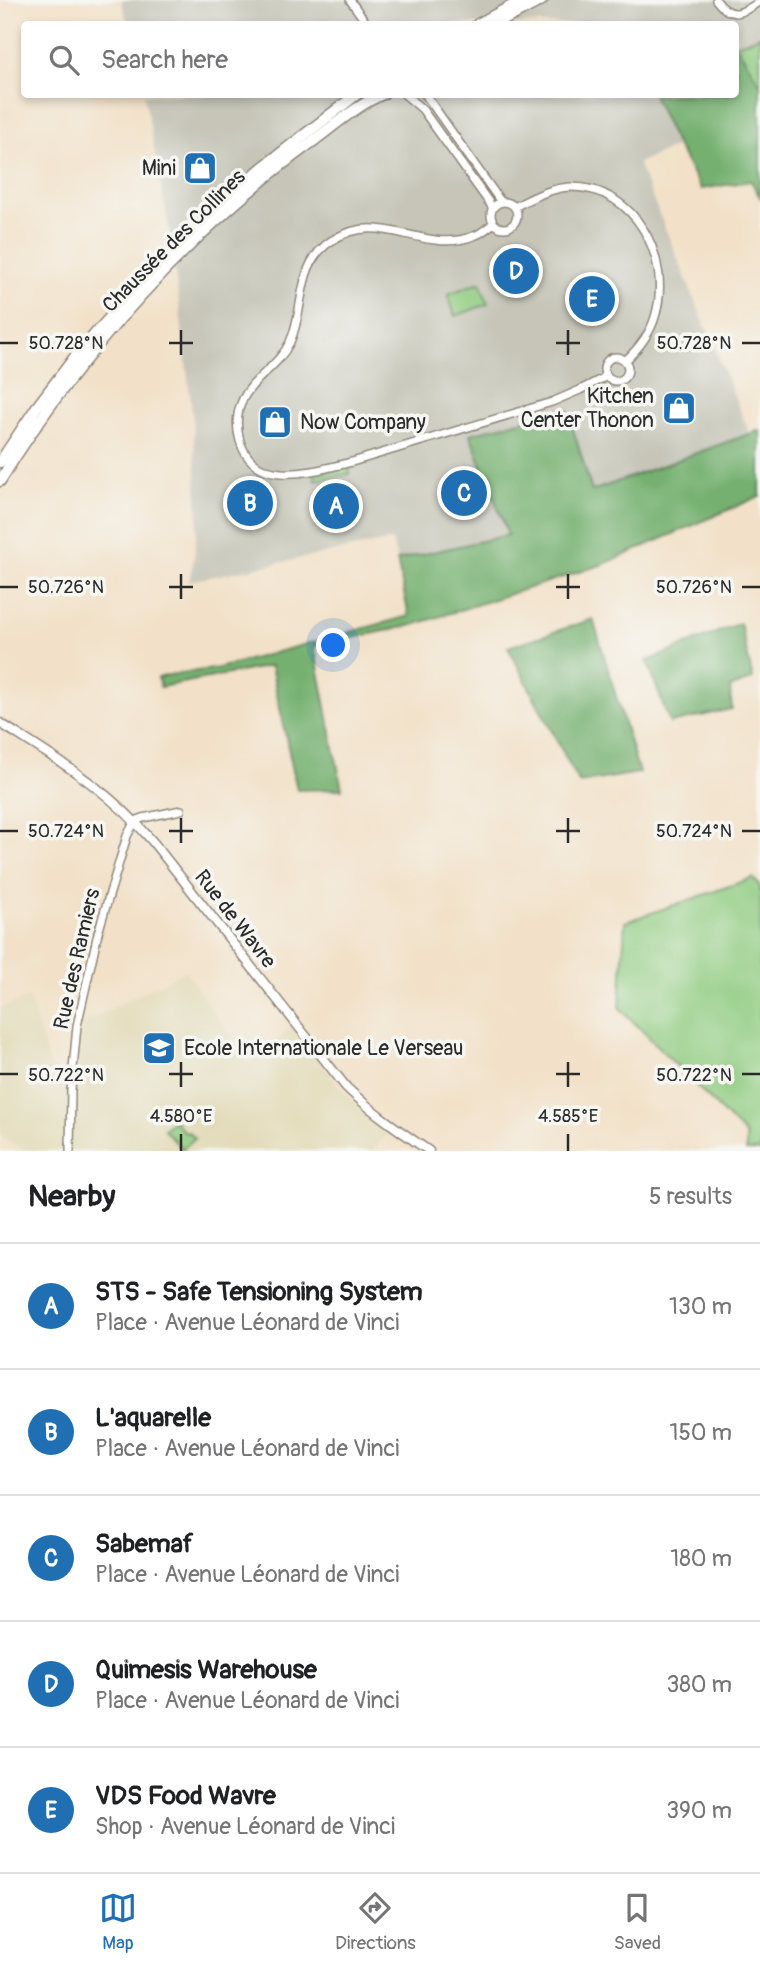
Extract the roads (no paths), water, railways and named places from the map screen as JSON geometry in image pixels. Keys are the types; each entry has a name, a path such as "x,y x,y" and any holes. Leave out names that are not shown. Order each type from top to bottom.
{"main road":[{"path":"484,21 523,0"},
{"path":"502,21 542,0"},
{"name":"Chaussée des Collines","path":"0,462 36,408 78,353 155,267 221,203 352,98"},
{"name":"Chaussée des Collines","path":"0,481 44,415 85,361 155,280 268,176 361,106 376,98"}],"street":[{"path":"350,0 365,21"},
{"path":"716,0 722,8 736,14 760,1"},
{"path":"409,98 422,109 493,208"},
{"path":"428,98 502,202"},
{"path":"514,207 552,190 571,187 613,198 629,211 643,229 658,265 656,316 637,349 625,361"},
{"path":"502,202 514,207 517,218 512,226 502,228 494,223 491,214 493,208 502,202"},
{"path":"494,223 477,235 458,240 417,238 379,228 359,229 329,243 307,268 299,312 289,344 278,361 243,398 237,414 237,432 248,456 261,467 276,473 294,474 318,470 552,402 607,376"},
{"path":"618,357 625,361 628,372 625,377 615,381 607,376 604,369 608,360 618,357"},
{"name":"Rue de Wavre","path":"0,723 86,778 112,798 135,821 346,1087 388,1123 429,1151"},
{"path":"135,821 181,810"},
{"name":"Rue des Ramiers","path":"70,1151 71,1090 77,1026 100,924 127,836 135,821"}],"place":[{"name":"Mini","path":"200,168"},
{"name":"Quimesis Warehouse","path":"516,271"},
{"name":"VDS Food Wavre","path":"592,299"},
{"name":"Kitchen Center Thonon","path":"679,408"},
{"name":"Now Company","path":"275,422"},
{"name":"Sabemaf","path":"464,493"},
{"name":"L'aquarelle","path":"250,503"},
{"name":"STS - Safe Tensioning System","path":"336,506"},
{"name":"Ecole Internationale Le Verseau","path":"159,1048"}]}
